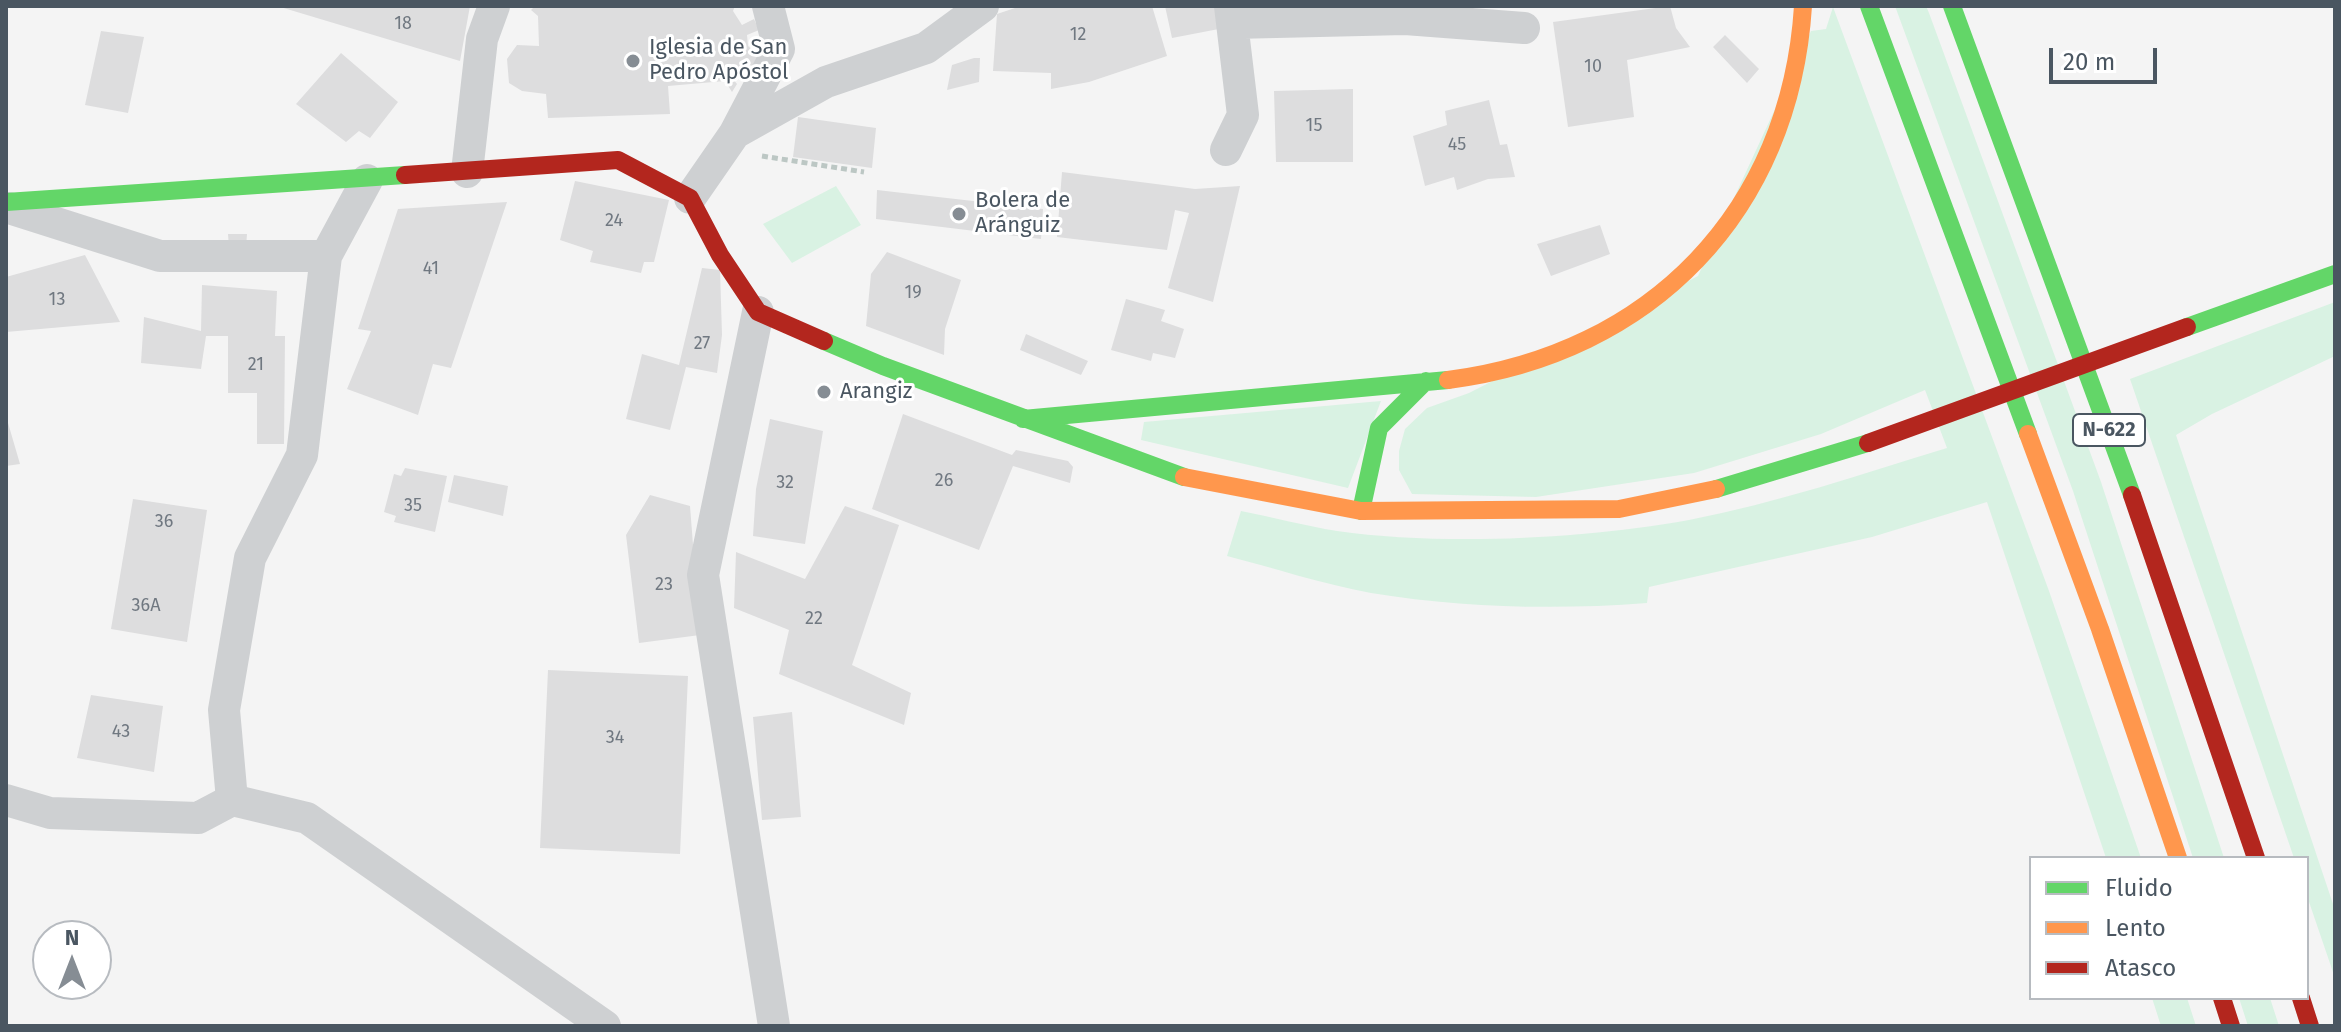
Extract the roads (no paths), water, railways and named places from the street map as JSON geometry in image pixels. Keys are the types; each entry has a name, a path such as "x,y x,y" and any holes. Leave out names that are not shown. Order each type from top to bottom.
{"main road":[{"path":"1023,419 1476,376 1554,354 1605,330 1669,289 1748,196 1768,158 1787,108 1803,6"},
{"path":"1869,6 2100,629 2177,856"},
{"name":"N-622","path":"1952,6 2138,509 2255,856"},
{"path":"6,205 618,160 690,198 720,255 758,312 883,366 1186,478 1361,511 1619,509 1734,485 1868,443 2335,274"},
{"path":"1361,511 1379,428 1426,381"},
{"path":"2223,1000 2231,1026"},
{"path":"2302,1000 2310,1026"}],"street":[{"path":"467,172 482,39 494,6"},
{"path":"690,198 728,143 779,49 768,6"},
{"path":"728,143 826,82 926,48 983,6"},
{"path":"1226,150 1243,115 1231,14 1405,19 1524,28"},
{"path":"232,800 224,710 250,558 302,455 326,256 367,180"},
{"path":"6,205 160,256 326,256"},
{"path":"758,312 703,575 774,1026"},
{"path":"6,800 50,813 198,818 232,800 307,818 605,1026"}],"place":[{"name":"Iglesia de San Pedro Apóstol","path":"633,61"},
{"name":"Bolera de Aránguiz","path":"959,214"},
{"name":"Arangiz","path":"824,392"}]}
